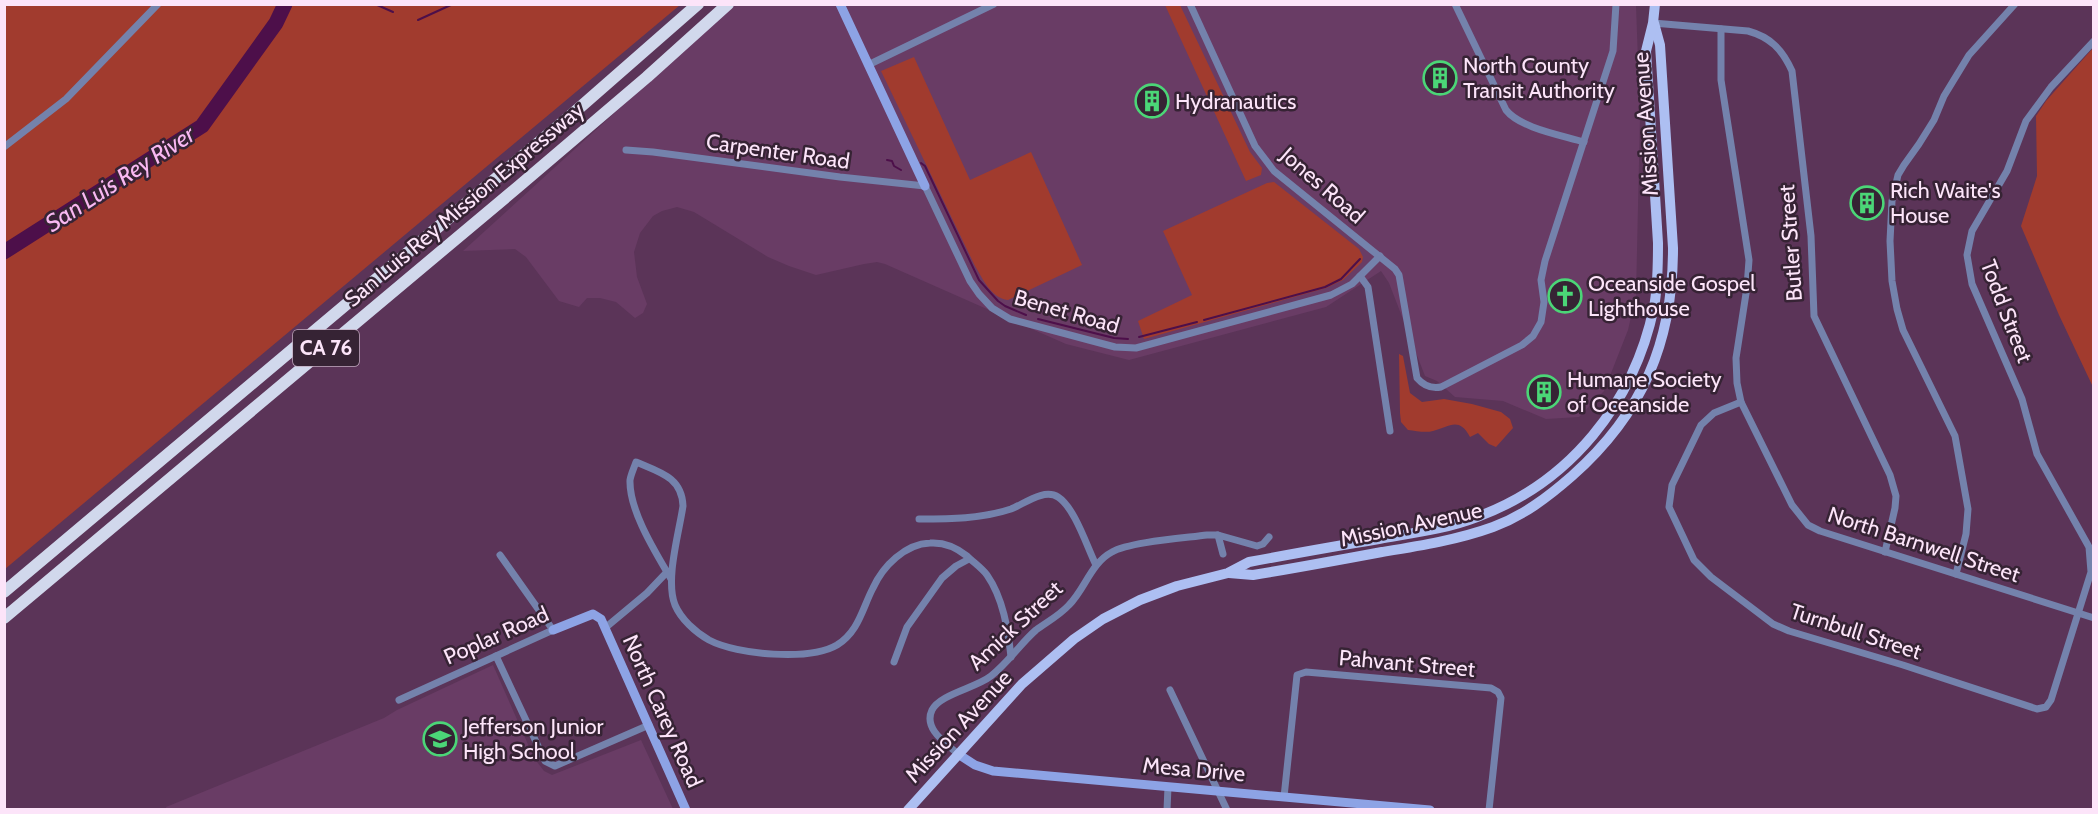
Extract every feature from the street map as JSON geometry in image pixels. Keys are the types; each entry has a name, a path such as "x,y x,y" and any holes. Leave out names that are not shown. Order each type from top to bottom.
{"highway":[{"name":"San Luis Rey Mission Expressway","path":"4,592 560,125 698,4"},
{"name":"San Luis Rey Mission Expressway","path":"4,618 647,77 728,4"}],"main road":[{"name":"Benet Road","path":"840,4 925,186"},
{"name":"Mission Avenue","path":"908,810 1035,672 1088,629 1121,610 1160,592 1194,580 1228,573 1249,562 1440,528 1476,518 1509,505 1555,474 1582,449 1604,423 1634,373 1654,305 1658,273 1658,243 1646,51 1655,4"},
{"name":"Poplar Road","path":"553,630 593,614 601,619 605,628"},
{"name":"North Carey Road","path":"605,628 686,810"},
{"name":"Mesa Drive","path":"958,754 975,765 993,771 1284,797 1354,806 1430,810"}],"street":[{"path":"4,147 66,99 158,4"},
{"path":"868,65 994,4"},
{"name":"Jones Road","path":"1190,4 1256,146 1277,174 1380,256 1399,275 1417,378 1421,384 1435,388 1441,387 1522,345 1533,336 1541,322 1544,302 1541,280 1545,261 1584,142"},
{"path":"1455,4 1510,116 1523,123 1584,142 1613,51 1616,4"},
{"path":"1956,574 1966,534 1968,509 1955,436 1903,330 1897,309 1892,281 1890,241 1892,201 1898,175 1929,128 1944,96 1969,55 2015,4"},
{"name":"Butler Street","path":"1653,23 1748,31 1775,43 1787,59 1792,71 1811,236 1814,316 1890,475 1896,496 1885,552"},
{"name":"North Barnwell Street","path":"1721,30 1721,81 1749,260 1736,358 1737,383 1742,402 1792,505 1808,525 1820,531 2094,618"},
{"name":"Todd Street","path":"2079,613 2091,572 2089,547 2037,454 2022,399 1972,284 1966,255 1972,231 2007,171 2026,121 2051,87 2094,41"},
{"name":"Carpenter Road","path":"626,150 925,186"},
{"name":"Benet Road","path":"925,186 970,281 992,308 1011,319 1115,348 1136,348 1331,295 1352,284 1380,256"},
{"path":"1360,276 1368,287 1390,431"},
{"name":"Turnbull Street","path":"1742,402 1714,412 1701,425 1672,485 1669,507 1694,560 1711,577 1773,624 1789,632 1902,665 2037,709 2046,706 2051,700 2079,613"},
{"path":"669,575 652,549 631,491 630,479 636,462 665,474 675,482 683,495 683,506 669,575 674,603 684,620 709,639 733,649 774,654 800,654 828,649 850,636 885,568 907,548 921,543 939,542 958,548 986,574 993,586 1007,624 1011,657"},
{"path":"919,519 967,518 1012,508 1046,494 1057,496 1069,508 1096,565"},
{"path":"1218,535 1223,554"},
{"name":"Amick Street","path":"958,754 934,732 931,724 933,709 940,701 973,687 991,676 1035,631 1069,606 1096,565 1113,552 1138,545 1218,535 1257,546 1263,544 1269,537"},
{"path":"500,555 553,630"},
{"path":"894,662 907,627 942,578 969,559"},
{"path":"605,628 669,575"},
{"name":"Poplar Road","path":"399,700 553,630"},
{"path":"496,656 545,761 550,765 555,766 649,725"},
{"name":"Pahvant Street","path":"1284,797 1297,675 1306,672 1491,688 1498,692 1501,698 1489,810"},
{"path":"1170,690 1227,810"},
{"path":"1167,810 1168,787"}],"shaded area":[{"path":"5,5 680,5 5,569"},
{"path":"733,5 1636,5 1640,117 1636,295 1628,330 1604,391 1579,417 1546,419 1503,401 1455,397 1437,381 1425,376 1389,283 1381,271 1326,307 1129,360 1066,344 885,264 877,262 864,264 816,275 789,266 768,257 694,212 677,207 653,216 640,233 634,252 637,277 647,304 643,313 635,318 616,302 600,298 587,298 579,307 559,301 526,257 515,249 463,251"},
{"path":"1165,5 1180,5 1250,152 1262,168 1261,175 1246,181"},
{"path":"2093,48 2093,387 2021,226 2037,176 2036,116 2046,101"},
{"path":"914,57 970,180 1031,152 1082,265 1008,300 992,292 975,266 881,71"},
{"path":"1274,182 1359,249 1363,257 1362,262 1343,280 1326,288 1144,339 1138,321 1192,295 1163,231 1267,183"},
{"path":"1399,354 1403,356 1410,393 1422,402 1444,399 1501,412 1510,419 1513,428 1496,447 1489,444 1478,433 1470,437 1458,425 1430,432 1408,430 1401,422"},
{"path":"493,665 534,758 544,771 552,775 641,740 673,809 167,810 166,807 384,718"}],"waterway":[{"name":"San Luis Rey River","path":"4,252 202,126 276,23 285,4"},
{"path":"375,4 393,12"},
{"path":"418,20 453,4"},
{"path":"887,160 892,161 894,166 901,170"},
{"path":"921,163 925,166 979,280 998,301 1026,315"},
{"path":"1204,320 1325,287 1341,279 1360,259"},
{"path":"1038,319 1114,338 1128,339"},
{"path":"1139,337 1197,322"}],"place":[{"name":"North County Transit Authority","path":"1440,78"},
{"name":"Hydranautics","path":"1152,101"},
{"name":"Rich Waite's House","path":"1867,203"},
{"name":"Oceanside Gospel Lighthouse","path":"1565,296"},
{"name":"Humane Society of Oceanside","path":"1544,392"},
{"name":"Jefferson Junior High School","path":"440,739"}]}
